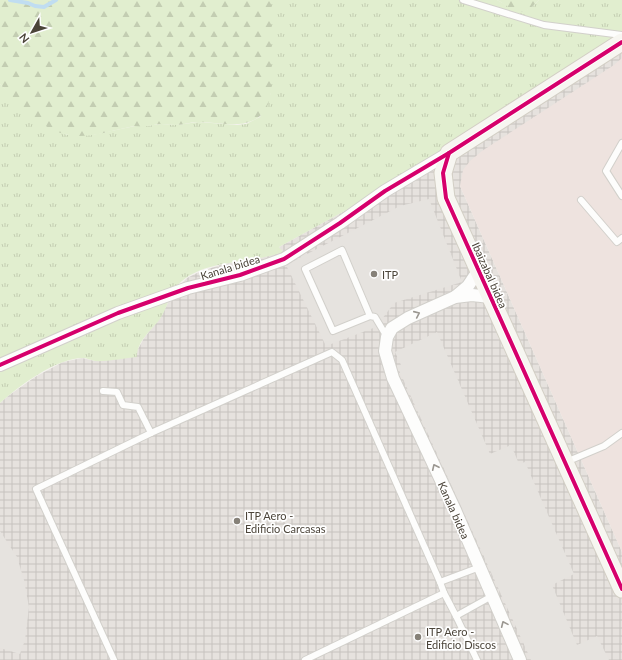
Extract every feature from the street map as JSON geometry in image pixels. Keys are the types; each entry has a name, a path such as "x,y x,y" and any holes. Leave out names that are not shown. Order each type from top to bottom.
{"street":[{"path":"449,153 622,42"},
{"name":"Ibaizabal bidea","path":"449,153 443,174 446,198 565,463 615,567 622,589"},
{"name":"Kanala bidea","path":"0,365 118,313 188,288 240,275 284,259 386,192 449,153"},
{"path":"386,337 392,328 408,318 455,297 468,286 478,271"},
{"path":"455,297 472,295 490,297"},
{"name":"Kanala bidea","path":"386,337 385,351 394,378 520,660"}],"lane":[{"path":"463,0 544,25 622,35"},
{"path":"622,143 606,171 622,196"},
{"path":"581,200 617,242 622,238"},
{"path":"370,316 342,250 305,269 332,332 370,316 375,317 386,337"},
{"path":"114,660 36,489 151,433 332,352 342,360 444,593 477,660"},
{"path":"103,391 117,392 123,405 138,407 151,433"},
{"path":"565,463 604,446 622,433"},
{"path":"440,582 480,568"},
{"path":"305,660 444,593"},
{"path":"456,616 492,596"}],"shaded area":[{"path":"622,44 622,71 460,186 622,552 622,660 0,660 0,403 35,377 63,362 82,358 95,361 137,351 144,338 161,317 173,292 187,278 220,265 282,252 279,247 452,152"},
{"path":"622,58 622,552 460,186 463,170 470,161 482,151 614,65"},
{"name":"ITP","path":"429,199 462,282 394,303 376,327 326,346 286,265 400,206"},
{"path":"437,332 490,454 511,445 519,464 525,462 574,574 552,585 577,645 597,636 609,660 531,660 397,366 401,365 395,352"},
{"path":"0,531 17,557 24,580 29,607 25,640 20,654 0,648"}],"green space":[{"path":"0,0 271,0 271,93 268,105 258,118 247,123 240,124 192,122 179,125 161,124 134,126 101,134 84,136 68,135 58,132 39,121 22,107 0,84"},
{"path":"271,0 497,0 520,12 530,8 539,0 622,0 622,44 452,152 279,247 283,252 267,257 215,266 192,274 181,282 173,291 160,319 145,336 139,346 137,357 99,361 86,358 72,359 38,374 0,403 0,84 44,124 67,135 92,135 135,126 161,124 177,125 198,122 237,125 246,124 260,117 271,93"},
{"path":"497,0 539,0 527,10 518,12"}],"waterway":[{"path":"10,0 44,7 56,0"}],"cycle path":[{"path":"622,42 449,153 443,173 446,198 622,589"},
{"path":"0,365 118,313 188,288 240,275 284,259 340,223 385,191 449,153"}],"place":[{"name":"ITP","path":"374,274"},
{"name":"ITP Aero - Edificio Carcasas","path":"237,521"},
{"name":"ITP Aero - Edificio Discos","path":"418,637"}]}
